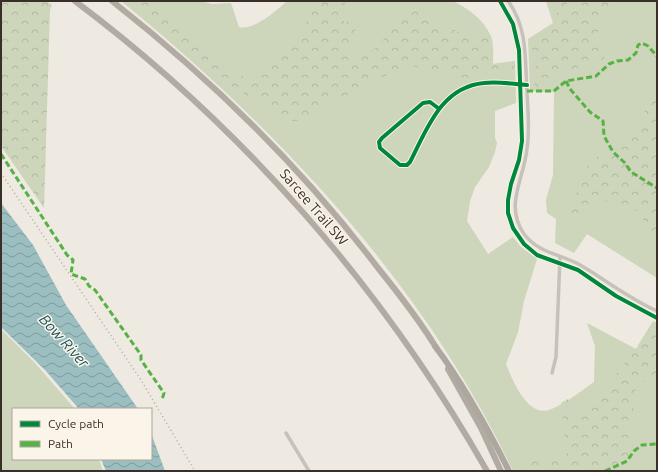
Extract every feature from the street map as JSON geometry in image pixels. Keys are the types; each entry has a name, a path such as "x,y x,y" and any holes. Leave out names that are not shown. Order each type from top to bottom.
{"highway":[{"name":"Sarcee Trail SW","path":"75,1 122,37 184,90 260,164 308,218 342,257 391,322 474,448 486,471"},
{"name":"Sarcee Trail SW","path":"112,1 188,64 257,130 294,168 365,250 435,346 467,402 501,471"},
{"path":"435,346 467,393 509,471"},
{"path":"474,448 482,471"}],"street":[{"path":"500,1 513,24 517,37 522,129 520,154 508,192 509,215 515,232 526,246 544,258 560,262 578,270 607,290 657,318"},
{"path":"508,1 520,22 524,38 527,85 529,130 526,156 515,192 515,214 522,230 531,242 544,251 582,266 614,288 657,311"},
{"path":"505,8 511,5"},
{"path":"438,108 430,102 423,103 382,138 379,142 380,148 402,166 409,164 438,108 457,91 474,84 488,82 527,85"},
{"path":"520,154 526,156"},
{"path":"509,215 515,214"},
{"path":"552,372 556,357 560,257"},
{"path":"650,315 653,309"},
{"path":"286,432 309,471"}],"green space":[{"path":"1,1 46,1 52,5 50,10 44,208 1,146"},
{"path":"121,1 200,1 212,4 231,3 239,27 251,26 258,23 287,1 453,1 465,7 475,15 484,24 491,36 493,46 493,64 515,61 516,103 495,111 495,138 497,143 495,152 489,167 475,187 470,201 467,221 488,254 513,237 520,246 537,259 524,301 518,332 506,364 516,387 527,402 534,408 541,411 549,410 555,408 594,382 595,346 587,323 636,349 653,321 657,323 657,471 513,471 477,403 437,337 392,275 343,215 291,157 237,103 180,51"},
{"path":"129,1 149,1 150,6 202,42 228,70 249,79 264,69 302,38 312,1 345,1 344,22 357,21 350,54 359,55 366,53 378,46 397,23 413,9 474,40 491,37 493,64 515,61 515,69 483,71 462,84 447,73 407,65 294,122 234,88 192,51 163,33"},
{"path":"546,1 657,1 657,278 587,234 574,253 555,243 556,219 547,213 546,200 553,175 554,92 530,91 528,39 553,23"},
{"path":"558,1 567,1 567,8 575,10 576,1 610,1 597,33 605,59 586,66 559,72 552,72 548,92 533,91 537,69 533,59 532,39 550,33 559,6"},
{"path":"657,86 657,240 652,236 638,211 595,198 579,221 568,214 590,160 631,140"},
{"path":"649,328 657,331 657,373 636,386 631,427 633,456 612,470 590,467 584,471 527,471 526,466 537,452 547,459 567,459 561,403 568,399 571,418 605,388 636,349"},
{"path":"1,329 35,363 74,408 12,408 12,460 99,460 103,471 1,471"}],"water":[{"name":"Bow River","path":"1,203 33,245 66,305 137,408 78,408 45,370 1,327"},
{"path":"152,436 165,471 106,471 101,460 152,460"}],"railway":[{"path":"1,173 141,380 195,471"}],"marked path":[{"path":"527,91 554,91 566,81 596,76 609,64 617,61 628,60 636,53 638,45 642,43 648,46 657,56"},
{"path":"566,81 570,89 590,112 603,121 604,136 613,152 625,163 631,172 657,188"},
{"path":"1,154 67,255 73,260 71,274 85,279 89,286 95,290 141,355 141,360 164,393 162,400"},
{"path":"605,471 627,461 634,451 642,445 657,444"}],"cycle path":[{"path":"500,1 513,24 519,50 522,141 519,160 511,184 508,200 508,213 513,228 524,244 537,255 578,270 616,296 657,318"},
{"path":"438,108 430,102 423,103 382,138 379,142 380,148 400,165 407,165 437,112 446,101 457,92 469,86 489,82 527,85"}]}
